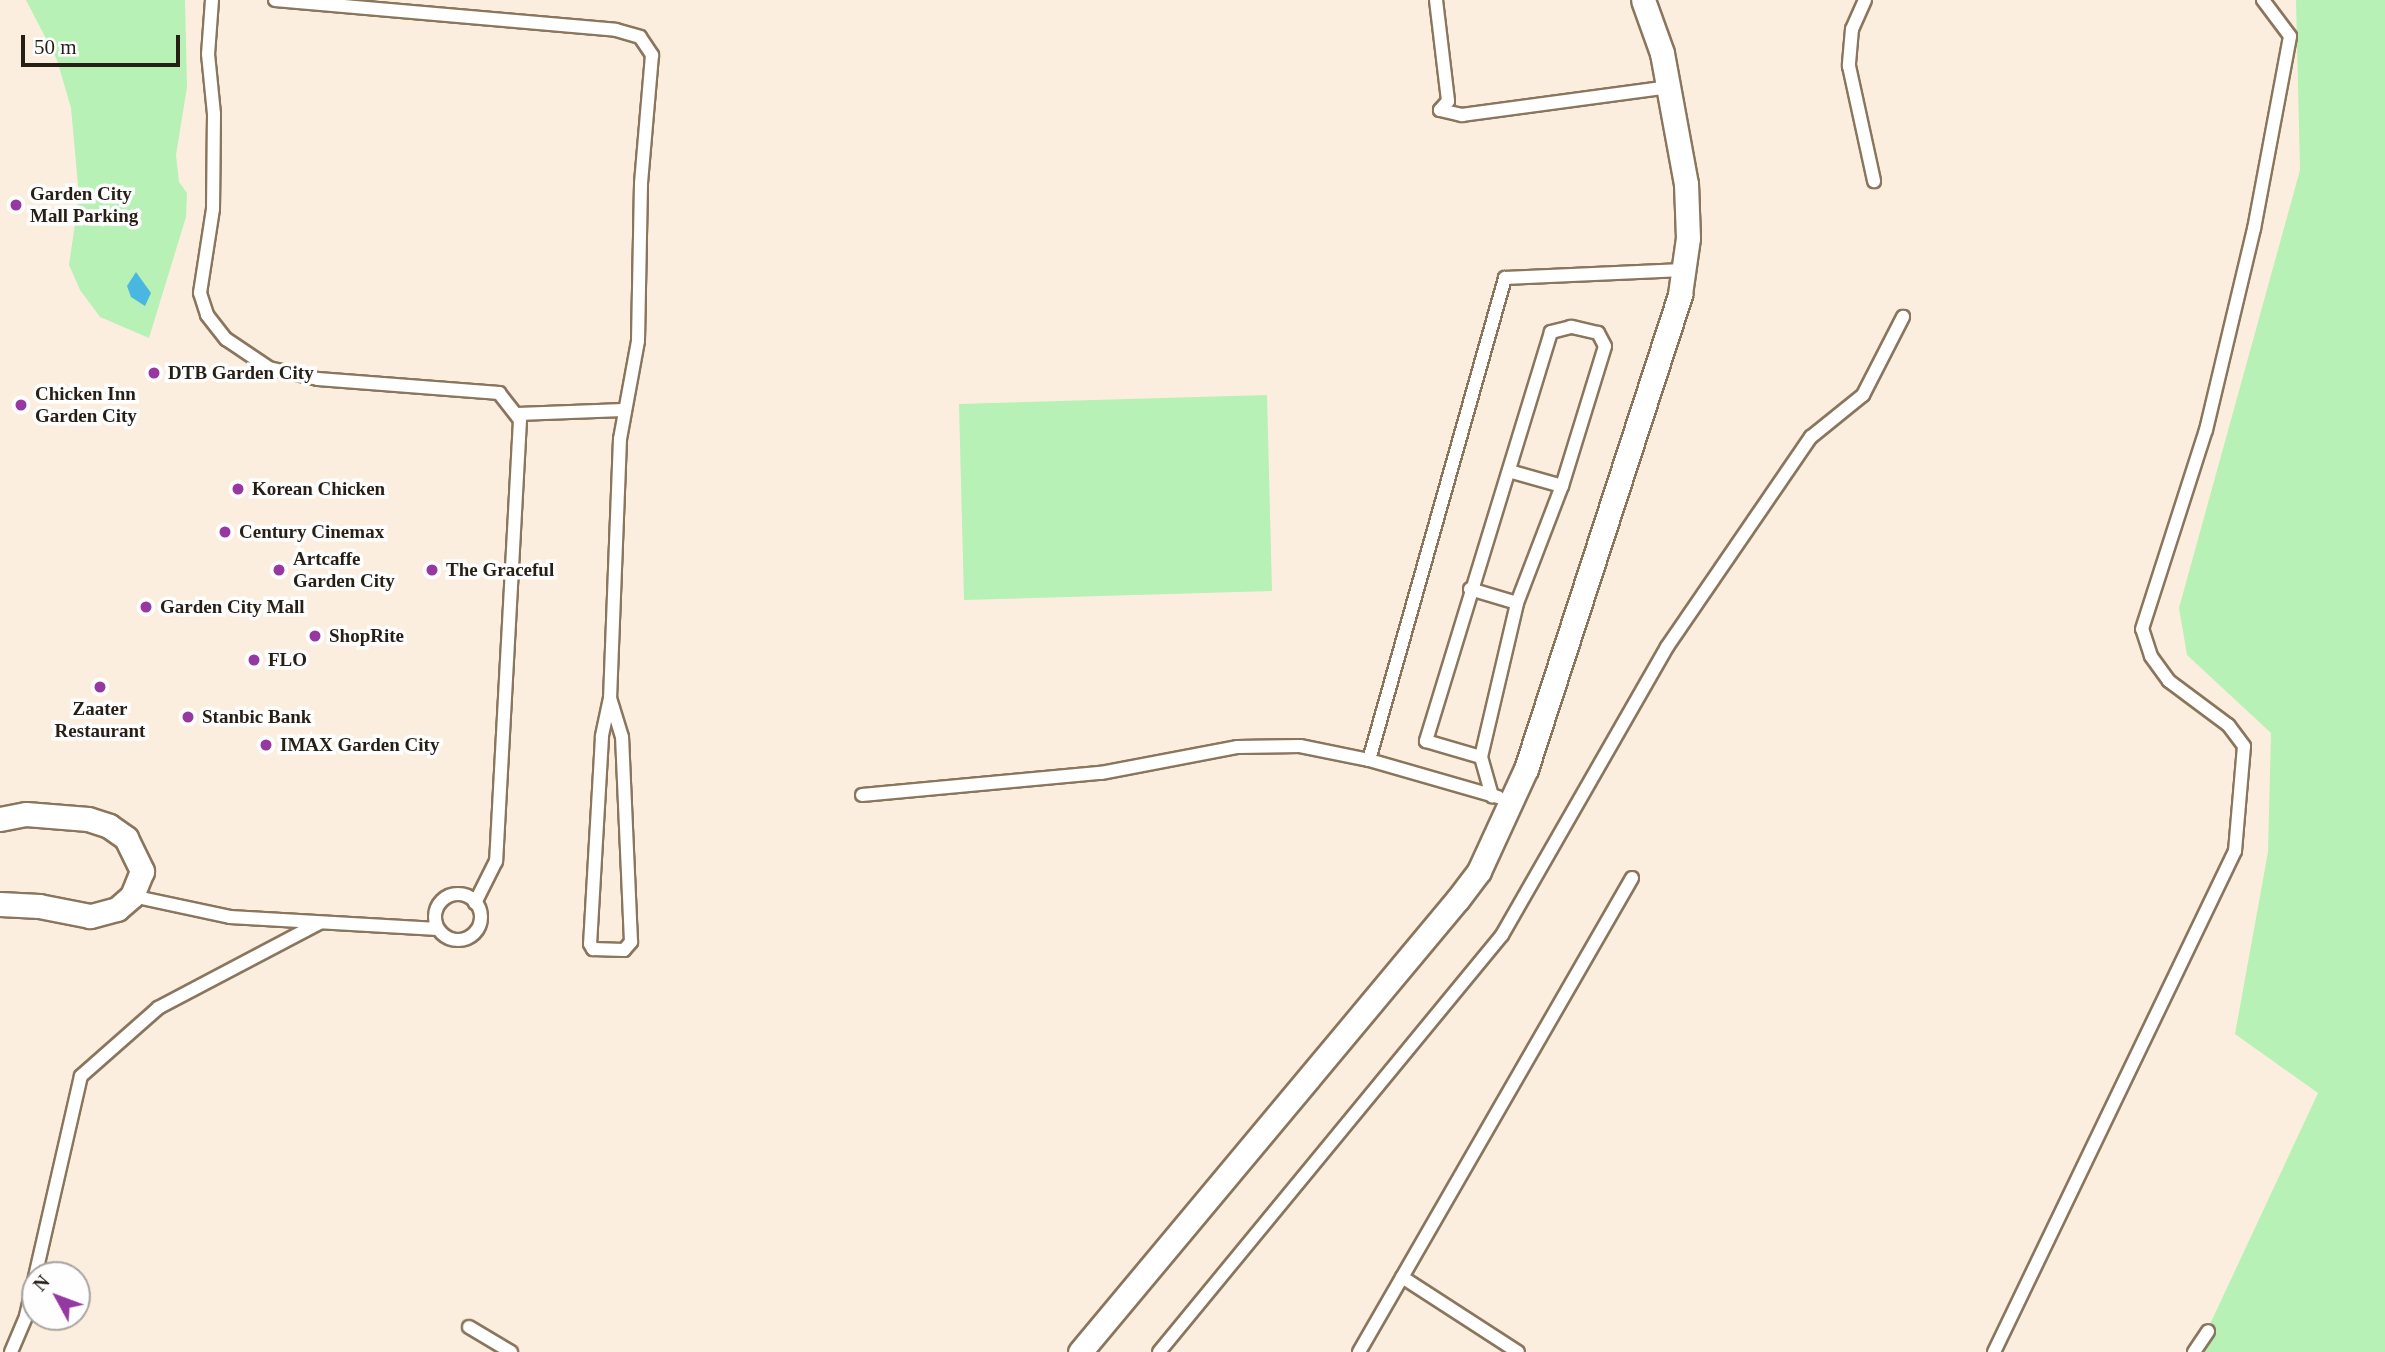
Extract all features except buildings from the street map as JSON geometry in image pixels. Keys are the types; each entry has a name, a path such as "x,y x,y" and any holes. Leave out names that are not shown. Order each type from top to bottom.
{"street":[{"path":"1080,1352 1437,927 1479,871 1680,294 1688,238 1686,184 1670,87 1643,0"},
{"path":"0,818 26,814 88,819 109,826 126,838 138,856 142,871 132,895 117,909 90,916 39,906 0,904"}],"lane":[{"path":"212,0 208,54 214,114 213,209 200,293 207,315 226,340 278,371 318,379 499,393 517,414 499,826 491,876 475,903"},
{"path":"275,0 616,30 640,37 652,55 641,184 638,341 624,410 610,698 602,737 590,944 593,949 624,950 631,942 622,737 610,698"},
{"path":"1436,0 1448,101 1440,110 1462,115 1670,87"},
{"path":"1865,0 1852,29 1849,66 1874,181"},
{"path":"1994,1352 2235,851 2244,746 2228,725 2169,681 2151,656 2142,629 2206,430 2254,229 2290,36 2263,0"},
{"path":"1369,760 1505,278 1683,271"},
{"path":"1159,1352 1502,935 1667,647 1811,437 1863,395 1903,317"},
{"path":"1481,757 1426,741 1470,589 1551,332 1571,327 1598,333 1605,346 1562,486 1517,603 1481,757 1502,799"},
{"path":"517,414 624,410"},
{"path":"1509,471 1562,486"},
{"path":"1470,589 1517,603"},
{"path":"862,795 1101,773 1237,747 1300,746 1369,760 1502,799"},
{"path":"1359,1352 1632,878"},
{"path":"132,895 230,917 438,929 457,940 470,936 481,917 475,903 463,895 448,897 435,915 438,929"},
{"path":"11,1352 26,1316 81,1076 158,1008 319,923"},
{"path":"1402,1277 1518,1352"},
{"path":"469,1327 511,1352"},
{"path":"2194,1352 2208,1331"}],"green space":[{"path":"26,0 185,0 187,87 176,155 179,182 187,193 186,217 149,338 100,317 80,290 69,265 79,196 71,108 57,60"},
{"path":"2296,0 2385,0 2385,1352 2197,1352 2318,1093 2235,1034 2268,852 2271,733 2187,655 2179,608 2300,170"},
{"path":"1267,395 1272,591 964,600 959,404"}],"water":[{"path":"136,272 151,293 145,306 131,297 127,286"}],"place":[{"name":"Garden City Mall Parking","path":"16,205"},
{"name":"DTB Garden City","path":"154,373"},
{"name":"Chicken Inn Garden City","path":"21,405"},
{"name":"Korean Chicken","path":"238,489"},
{"name":"Century Cinemax","path":"225,532"},
{"name":"Artcaffe Garden City","path":"279,570"},
{"name":"The Graceful","path":"432,570"},
{"name":"Garden City Mall","path":"146,607"},
{"name":"ShopRite","path":"315,636"},
{"name":"FLO","path":"254,660"},
{"name":"Zaater Restaurant","path":"100,687"},
{"name":"Stanbic Bank","path":"188,717"},
{"name":"IMAX Garden City","path":"266,745"}]}
